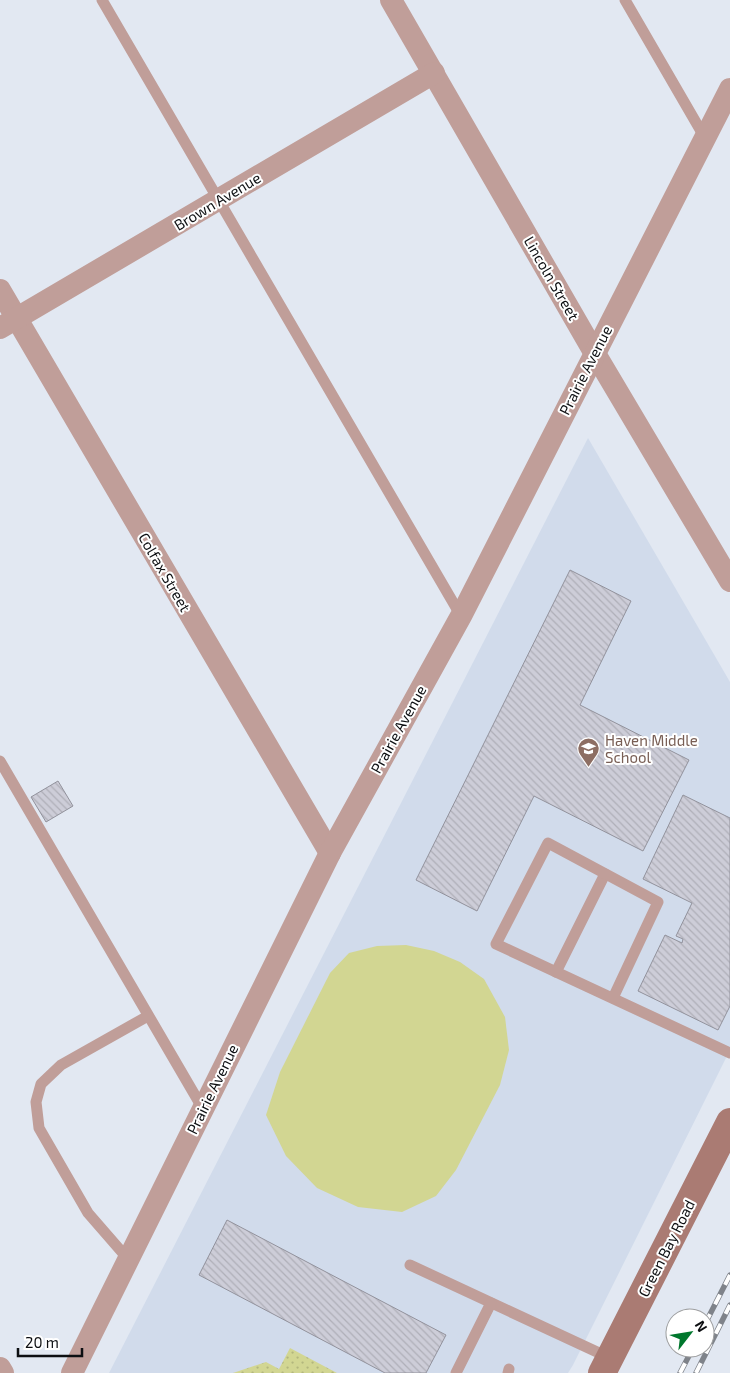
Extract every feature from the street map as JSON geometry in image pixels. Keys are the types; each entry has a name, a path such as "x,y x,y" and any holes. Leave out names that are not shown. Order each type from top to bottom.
{"main road":[{"name":"Green Bay Road","path":"606,1365 730,1122"}],"street":[{"name":"Lincoln Street","path":"391,0 594,352 730,581"},
{"name":"Brown Avenue","path":"8,324 434,73"},
{"name":"Prairie Avenue","path":"72,1373 330,853 461,616 594,352 730,89"},
{"name":"Colfax Street","path":"0,290 8,324 330,853"},
{"path":"0,1368 3,1373"}],"lane":[{"path":"102,0 461,616"},
{"path":"625,0 705,138"},
{"path":"0,761 203,1109"},
{"path":"613,998 658,902 548,843 496,944 730,1053"},
{"path":"556,972 605,874"},
{"path":"128,1259 88,1213 39,1128 36,1102 41,1084 61,1065 148,1016"},
{"path":"410,1265 491,1303 606,1365"},
{"path":"456,1373 491,1303"}],"shaded area":[{"path":"588,438 730,682 730,1050 573,1365 568,1373 109,1373"}],"green space":[{"path":"406,945 434,951 460,962 484,979 505,1017 509,1050 500,1085 456,1170 436,1196 402,1212 358,1207 317,1188 286,1156 266,1115 280,1072 330,973 349,953 377,946"},
{"path":"290,1348 337,1373 233,1373 266,1362 279,1369"}],"building":[{"path":"570,570 631,601 580,705 689,760 643,851 534,796 477,911 416,880"},
{"path":"58,781 73,806 46,822 31,797"},
{"path":"683,795 730,818 730,1006 718,1030 638,991 665,935 682,943 683,939 676,936 692,903 643,879"},
{"path":"227,1220 446,1335 426,1373 385,1373 199,1275"}],"railway":[{"path":"713,1308 730,1275"},
{"path":"696,1373 730,1305"},
{"path":"680,1373 688,1358"}],"place":[{"name":"Haven Middle School","path":"589,768"}]}
